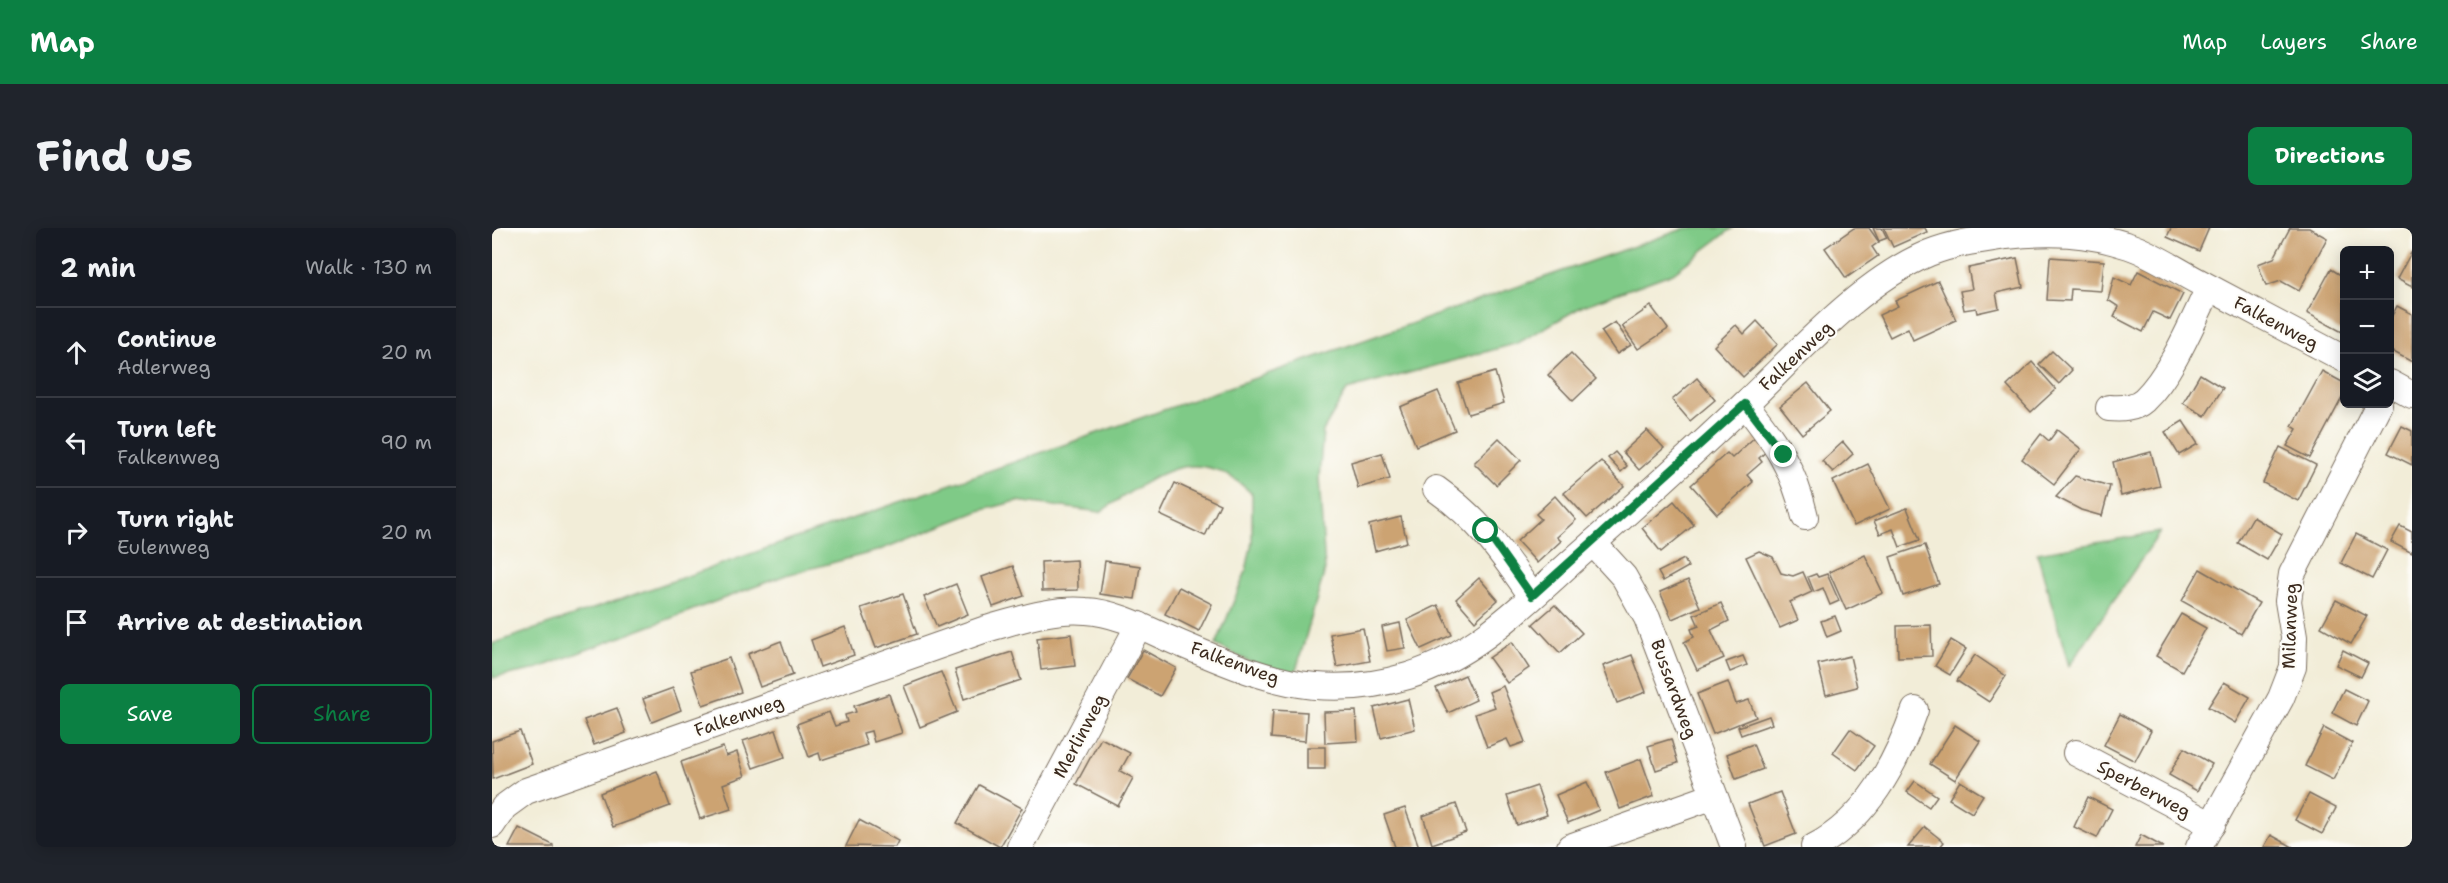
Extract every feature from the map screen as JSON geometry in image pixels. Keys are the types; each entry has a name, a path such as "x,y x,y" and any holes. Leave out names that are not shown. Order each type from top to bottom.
{"street":[{"name":"Falkenweg","path":"492,825 504,807 526,791 986,629 1048,612 1089,610 1139,625 1248,673 1289,683 1330,688 1370,685 1409,676 1440,664 1474,644 1532,596 1745,404 1822,330 1892,272 1929,253 1964,242 2050,231 2092,237 2132,247 2340,357"},
{"path":"2109,408 2126,409 2143,401 2167,369 2209,288"},
{"path":"2394,385 2412,395"},
{"path":"1745,404 1784,455 1800,493 1805,517"},
{"name":"Milanweg","path":"2199,847 2281,698 2293,667 2294,637 2288,601 2292,574 2377,408"},
{"path":"1436,489 1462,507 1486,531 1532,596"},
{"name":"Bussardweg","path":"1593,543 1624,577 1647,618 1734,847"},
{"name":"Merlinweg","path":"1020,847 1139,625"},
{"path":"1814,847 1844,825 1869,800 1888,772 1904,742 1915,710"},
{"name":"Sperberweg","path":"2076,753 2212,825"},
{"path":"1570,847 1714,796"}],"green space":[{"path":"1686,228 1733,228 1673,273 1583,306 1518,343 1347,390 1323,431 1319,478 1325,570 1295,674 1250,662 1216,645 1246,571 1252,542 1252,494 1232,477 1212,468 1194,466 1175,469 1157,476 1100,512 1017,501 979,511 877,551 786,575 533,670 492,678 492,644"},
{"path":"2160,532 2069,666 2037,553"}],"building":[{"path":"1854,228 1869,228 1879,242 1872,247 1878,256 1846,278 1825,248"},
{"path":"1873,228 1882,228 1887,238 1879,241"},
{"path":"1884,228 1925,228 1927,232 1893,247"},
{"path":"2171,228 2209,228 2199,251 2167,237"},
{"path":"2290,228 2309,228 2327,238 2299,291 2281,281 2266,286 2258,264 2274,258"},
{"path":"2412,251 2412,287 2397,279"},
{"path":"2050,257 2104,261 2101,291 2071,289 2070,301 2047,300"},
{"path":"2017,258 2023,287 1996,293 1999,308 1977,313 1976,308 1964,310 1960,291 1972,289 1968,268"},
{"path":"2331,269 2340,275 2340,331 2307,313"},
{"path":"2138,271 2183,294 2170,320 2153,312 2143,332 2114,317 2119,307 2108,300 2114,277 2131,285"},
{"path":"1938,281 1956,320 1913,340 1908,328 1890,337 1879,315 1898,306 1895,301"},
{"path":"1651,306 1668,329 1638,349 1622,326"},
{"path":"2397,306 2412,314 2412,362 2394,352 2394,312"},
{"path":"1757,321 1778,344 1743,377 1714,346 1736,325 1744,334"},
{"path":"1615,322 1631,345 1617,354 1601,331"},
{"path":"2052,351 2072,370 2059,384 2039,364"},
{"path":"1571,353 1596,379 1573,401 1548,375"},
{"path":"2032,362 2056,389 2031,412 2007,386"},
{"path":"2322,371 2340,381 2340,402 2310,458 2287,446 2297,429 2292,426"},
{"path":"1495,372 1504,403 1468,414 1458,383"},
{"path":"2200,374 2223,388 2205,416 2183,403"},
{"path":"1697,378 1715,400 1690,421 1672,400"},
{"path":"1808,383 1830,411 1802,434 1780,406"},
{"path":"1438,391 1455,430 1416,446 1400,407"},
{"path":"2183,421 2198,444 2179,455 2165,432"},
{"path":"2402,426 2412,431 2412,465 2388,453"},
{"path":"1647,430 1664,448 1639,470 1623,452"},
{"path":"2057,430 2081,449 2054,484 2022,459 2041,434 2049,441"},
{"path":"1757,435 1770,448 1759,458 1762,462 1747,475 1753,482 1717,514 1691,485 1727,453 1732,458"},
{"path":"1499,438 1521,460 1496,485 1474,463"},
{"path":"1843,442 1853,454 1833,472 1822,461"},
{"path":"2280,447 2316,465 2298,501 2263,483"},
{"path":"1615,452 1627,466 1621,472 1608,458"},
{"path":"2151,452 2160,486 2121,496 2113,462"},
{"path":"1382,453 1390,479 1358,488 1351,462"},
{"path":"1601,461 1624,486 1587,518 1564,493"},
{"path":"1868,464 1890,509 1854,526 1833,481"},
{"path":"2075,476 2110,486 2102,516 2081,510 2056,497"},
{"path":"1175,483 1220,504 1205,536 1160,515"},
{"path":"1555,496 1576,520 1557,537 1561,541 1537,563 1517,541 1541,519 1536,514"},
{"path":"1674,501 1694,525 1661,552 1642,528"},
{"path":"1907,508 1920,540 1900,547 1893,529 1880,534 1874,521"},
{"path":"1401,517 1407,542 1375,551 1369,525"},
{"path":"2253,517 2282,534 2267,560 2238,543"},
{"path":"2400,526 2412,532 2412,553 2391,542"},
{"path":"2356,534 2387,550 2372,579 2341,563"},
{"path":"1925,545 1939,584 1903,596 1890,557"},
{"path":"1759,551 1773,557 1781,573 1793,576 1803,572 1812,592 1790,602 1798,620 1780,628 1746,557"},
{"path":"1865,555 1883,593 1846,610 1829,572"},
{"path":"1684,559 1688,567 1663,581 1658,572"},
{"path":"1077,560 1078,590 1042,591 1041,562"},
{"path":"1105,561 1140,566 1135,599 1100,594"},
{"path":"1013,566 1024,596 993,607 982,577"},
{"path":"2200,569 2259,603 2241,634 2182,601"},
{"path":"1816,574 1818,577 1827,574 1839,601 1830,605 1823,588 1814,592 1808,577"},
{"path":"1479,578 1498,600 1475,621 1456,599"},
{"path":"1688,580 1700,607 1672,619 1660,592"},
{"path":"956,584 968,614 937,627 924,597"},
{"path":"1179,587 1212,604 1199,631 1165,614"},
{"path":"903,594 917,634 876,648 861,608"},
{"path":"2336,600 2367,616 2351,644 2321,627"},
{"path":"1721,603 1729,621 1711,630 1724,658 1697,670 1684,642 1694,637 1691,629 1699,626 1694,615"},
{"path":"1438,605 1452,635 1421,649 1407,620"},
{"path":"1555,605 1582,633 1560,653 1533,624"},
{"path":"2181,614 2206,628 2182,671 2156,656"},
{"path":"1835,616 1841,631 1827,637 1821,621"},
{"path":"1400,623 1405,648 1387,651 1382,627"},
{"path":"1931,625 1932,656 1898,657 1897,626"},
{"path":"845,627 854,655 820,667 811,640"},
{"path":"1363,628 1370,661 1337,667 1330,634"},
{"path":"1071,634 1075,666 1041,670 1037,638"},
{"path":"1951,640 1966,649 1950,675 1935,666"},
{"path":"781,641 793,675 760,687 748,654"},
{"path":"1512,642 1529,668 1507,683 1489,658"},
{"path":"1143,650 1176,668 1160,696 1127,679"},
{"path":"2343,650 2368,663 2361,677 2336,665"},
{"path":"1012,652 1021,680 964,699 955,670"},
{"path":"1632,655 1646,692 1617,703 1603,666"},
{"path":"1975,655 2006,676 1989,702 1957,681"},
{"path":"1743,656 1747,665 1730,672 1726,662"},
{"path":"1850,656 1857,687 1826,695 1818,664"},
{"path":"729,658 741,692 703,705 691,671"},
{"path":"941,672 957,712 920,727 904,686"},
{"path":"1465,675 1476,700 1448,713 1436,688"},
{"path":"1728,682 1736,704 1749,700 1756,717 1713,734 1697,694"},
{"path":"2224,682 2250,697 2235,723 2208,707"},
{"path":"1503,686 1525,742 1511,747 1507,739 1487,747 1475,714 1495,707 1489,692"},
{"path":"673,688 681,710 652,722 643,699"},
{"path":"2344,689 2368,701 2356,726 2332,713"},
{"path":"889,694 902,733 874,742 871,731 863,733 867,745 821,760 819,753 809,757 797,724 829,712 835,726 847,722 845,715 856,712 854,706"},
{"path":"1408,699 1415,729 1381,738 1374,708"},
{"path":"617,708 626,733 594,745 584,720"},
{"path":"1273,710 1307,712 1305,741 1271,738"},
{"path":"1356,711 1358,741 1325,743 1324,712"},
{"path":"2120,714 2151,731 2135,761 2104,745"},
{"path":"1769,716 1772,724 1741,735 1738,727"},
{"path":"1955,725 1980,741 1955,780 1930,764"},
{"path":"2324,728 2352,743 2333,780 2305,766"},
{"path":"1850,729 1874,746 1857,770 1833,753"},
{"path":"776,730 785,757 753,768 743,741"},
{"path":"520,731 532,764 493,779 492,741"},
{"path":"1101,738 1130,753 1120,771 1133,778 1118,806 1076,784"},
{"path":"1671,739 1678,763 1656,770 1648,746"},
{"path":"1753,744 1763,769 1736,779 1727,754"},
{"path":"723,747 726,756 737,752 745,776 723,784 731,809 700,819 681,762"},
{"path":"1307,747 1325,747 1325,769 1307,769"},
{"path":"2184,748 2212,764 2197,791 2169,775"},
{"path":"1641,759 1654,796 1620,809 1606,772"},
{"path":"657,771 670,806 613,827 600,793"},
{"path":"1915,781 1937,796 1929,807 1907,792"},
{"path":"1960,781 1983,795 1972,813 1949,799"},
{"path":"1587,782 1599,810 1568,823 1556,795"},
{"path":"979,785 1022,808 1000,847 957,823"},
{"path":"1537,786 1547,815 1517,825 1507,796"},
{"path":"1780,792 1796,834 1765,846 1748,804"},
{"path":"2309,794 2336,808 2322,834 2295,820"},
{"path":"2088,797 2112,809 2097,838 2074,827"},
{"path":"1456,804 1466,832 1432,844 1423,816"},
{"path":"1405,808 1419,847 1395,847 1384,815"},
{"path":"859,820 898,841 895,847 846,846"},
{"path":"1925,827 1944,842 1940,847 1908,847"},
{"path":"519,828 553,845 553,847 509,847"},
{"path":"2141,835 2163,847 2135,847"},
{"path":"2271,835 2293,847 2264,847"}],"route":[{"path":"1486,531 1532,596 1745,404 1784,455"}]}
